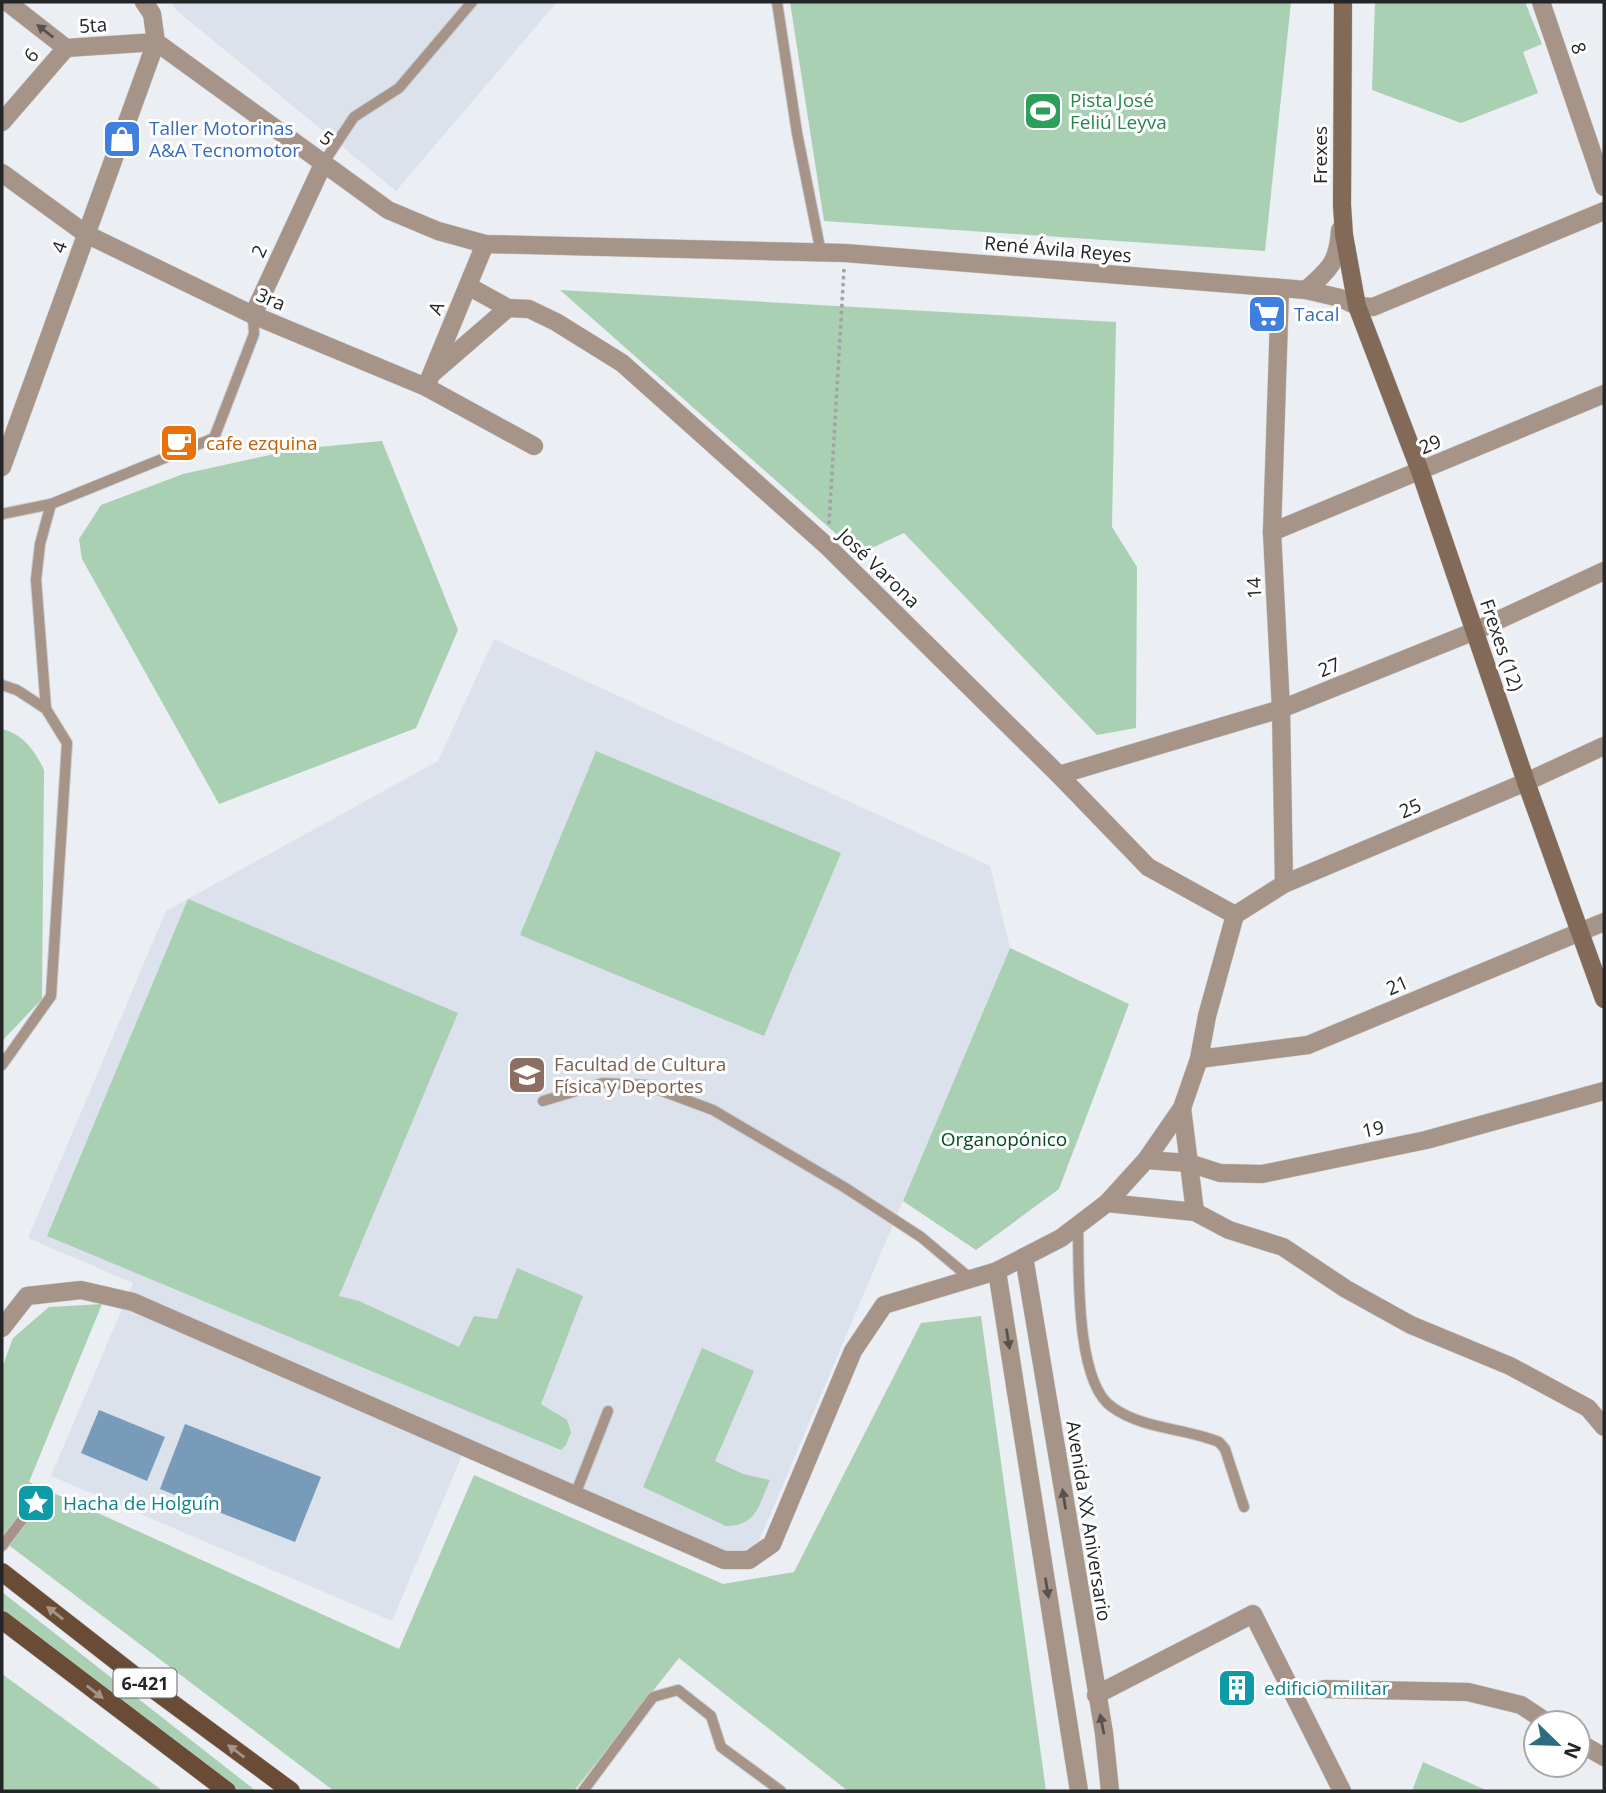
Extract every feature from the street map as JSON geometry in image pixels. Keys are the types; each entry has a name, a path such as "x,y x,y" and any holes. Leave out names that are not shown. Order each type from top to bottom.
{"main road":[{"name":"Frexes","path":"1343,2 1342,205 1344,235 1357,306"},
{"name":"Frexes (12)","path":"1357,306 1420,471 1526,782 1604,999"},
{"name":"6-421","path":"2,1572 134,1675 291,1791"},
{"name":"6-421","path":"2,1620 227,1791"}],"street":[{"name":"5ta","path":"6,2 66,48 156,42"},
{"path":"144,2 152,15 156,42"},
{"name":"8","path":"1541,2 1604,187"},
{"name":"5","path":"156,42 388,210 438,231 485,244"},
{"name":"4","path":"2,467 156,42"},
{"name":"6","path":"2,122 66,48"},
{"name":"2","path":"253,315 324,162"},
{"name":"3ra","path":"2,173 86,234 253,315 429,380 534,446"},
{"path":"1306,290 1326,272 1338,252 1342,205"},
{"path":"1357,306 1373,307 1604,211"},
{"name":"René Ávila Reyes","path":"485,244 845,253 1306,290 1340,298 1357,306"},
{"name":"A","path":"429,380 485,244"},
{"name":"José Varona","path":"468,286 508,308 529,309 556,322 622,363 828,547 1059,775 1147,867 1235,915"},
{"name":"14","path":"1280,289 1272,532 1281,709 1284,884"},
{"path":"429,380 508,308"},
{"name":"29","path":"1272,532 1604,394"},
{"name":"27","path":"1059,775 1281,709 1475,631 1604,571"},
{"name":"25","path":"1235,915 1284,884 1526,782 1604,746"},
{"path":"2,1328 27,1296 81,1290 133,1302 724,1560 749,1560 772,1544 853,1351 884,1306 997,1271 1024,1257 1078,1226 1107,1203 1146,1160 1182,1108 1199,1059 1206,1016 1235,915"},
{"name":"21","path":"1199,1059 1308,1045 1604,922"},
{"name":"19","path":"1146,1160 1189,1163 1220,1173 1262,1174 1426,1140 1604,1091"},
{"path":"1182,1108 1195,1212"},
{"path":"1107,1203 1195,1212 1230,1230 1283,1247 1346,1289 1411,1325 1510,1366 1588,1408 1604,1427"},
{"name":"Avenida XX Aniversario","path":"1024,1257 1104,1733 1111,1791"},
{"path":"997,1271 1079,1791"},
{"path":"1096,1695 1252,1614 1342,1791"},
{"path":"1325,1689 1468,1692 1521,1705 1527,1709"}],"lane":[{"path":"324,162 354,117 399,88 472,2"},
{"path":"777,2 797,133 821,253"},
{"name":"2","path":"51,504 214,438 254,334 253,315"},
{"path":"2,514 51,504 40,544 36,580 46,709"},
{"path":"2,685 17,690 46,709 67,743 51,996 2,1065"},
{"path":"543,1101 603,1083 646,1085 713,1110 845,1187 910,1230 971,1279"},
{"path":"1078,1226 1081,1321 1087,1358 1099,1395 1111,1407 1132,1418 1219,1442 1225,1450 1244,1507"},
{"path":"575,1495 608,1411"},
{"path":"2,1546 29,1511"},
{"path":"583,1791 653,1697 678,1690 711,1716 721,1748 781,1791"}],"path":[{"path":"828,547 845,253"}],"shaded area":[{"path":"171,2 557,2 396,191 175,9"},
{"name":"Facultad de Cultura Física y Deportes","path":"494,639 990,866 1010,948 749,1565 466,1446 392,1621 51,1476 133,1283 28,1238 166,911 438,761"}],"green space":[{"name":"Pista José Feliú Leyva","path":"790,2 1291,2 1265,251 824,221"},
{"path":"1375,2 1525,2 1542,44 1523,52 1538,93 1461,123 1372,90"},
{"path":"560,290 1116,322 1112,527 1137,567 1136,728 1097,735 904,533 859,554"},
{"path":"382,441 458,630 416,728 219,804 82,559 79,539 101,505 183,474 297,449"},
{"path":"2,729 28,744 44,770 42,999 2,1041"},
{"path":"596,751 841,853 764,1036 520,935"},
{"path":"188,899 458,1013 339,1296 359,1301 459,1347 474,1316 497,1319 517,1268 583,1296 541,1404 567,1420 571,1432 561,1450 47,1236"},
{"name":"Organopónico","path":"1010,948 1129,1004 1059,1189 976,1250 903,1201"},
{"path":"102,1304 29,1482 399,1649 474,1475 723,1584 794,1572 921,1323 981,1316 1046,1791 848,1791 679,1658 574,1791 334,1791 2,1540 2,1368 13,1338 49,1307"},
{"path":"702,1348 754,1371 715,1461 743,1474 770,1480 756,1512 751,1518 736,1525 726,1526 643,1487"},
{"path":"2,1592 256,1791 237,1791 2,1609"},
{"path":"2,1674 163,1791 2,1791"},
{"path":"1423,1762 1488,1791 1412,1791"}],"water":[{"path":"99,1410 165,1437 147,1481 81,1453"},
{"path":"185,1424 321,1477 295,1542 160,1489"}],"place":[{"name":"Pista José Feliú Leyva","path":"1043,111"},
{"name":"Taller Motorinas A&A Tecnomotor","path":"122,139"},
{"name":"Tacal","path":"1267,314"},
{"name":"cafe ezquina","path":"179,443"},
{"name":"Facultad de Cultura Física y Deportes","path":"527,1075"},
{"name":"Hacha de Holguín","path":"36,1503"},
{"name":"edificio militar","path":"1237,1688"}]}
